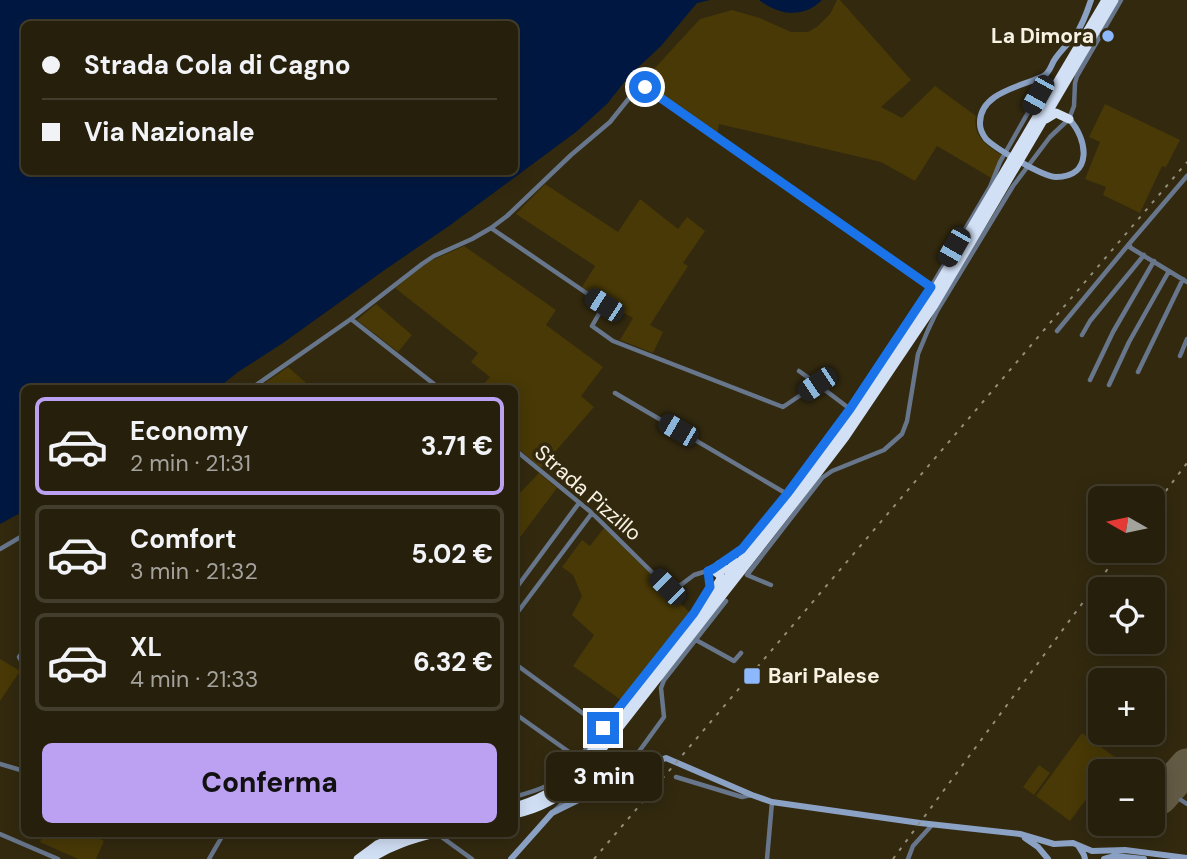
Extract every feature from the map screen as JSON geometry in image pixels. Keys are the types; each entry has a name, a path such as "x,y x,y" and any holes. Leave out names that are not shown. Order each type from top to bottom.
{"highway":[{"path":"518,813 544,805 577,781 817,475 934,305 1114,0"},
{"path":"518,806 558,789 572,776 823,456 912,327 1104,3"},
{"path":"1059,95 1057,105 1065,117"},
{"path":"1045,120 1051,115 1065,117"},
{"path":"714,568 730,569 737,560 745,556"},
{"path":"696,619 721,579 714,568"},
{"path":"358,859 377,845 396,837"},
{"path":"370,859 390,847 418,837"}],"street":[{"path":"518,796 558,781 579,759 694,613 710,587 714,568 750,541 850,409 931,287 990,187 1000,162 1038,95 1054,60 1077,32 1091,0"},
{"path":"772,585 747,575 822,478 832,471 884,450 902,434 907,421 918,354 937,311 1013,186 1074,106 1077,76 1121,0"},
{"path":"1046,75 998,95 986,104 979,125 982,132 995,146 1040,173 1058,177 1075,172 1082,164 1085,152 1077,127 1065,117"},
{"path":"256,385 351,319 422,264 491,228 610,122 641,85 931,287"},
{"path":"1057,331 1187,176"},
{"path":"491,228 604,305 592,326 613,341 783,407 817,384"},
{"path":"1129,244 1131,248 1185,281 1138,372"},
{"path":"1082,335 1090,321 1144,255"},
{"path":"1090,380 1113,332 1154,261"},
{"path":"1109,385 1129,342 1169,271"},
{"path":"351,319 435,385"},
{"path":"1180,356 1187,339"},
{"path":"799,371 850,409"},
{"path":"615,393 787,494"},
{"name":"Strada Pizzillo","path":"518,452 592,513 667,587 678,587 694,575 714,568"},
{"path":"518,586 579,503"},
{"path":"518,612 592,513"},
{"path":"0,549 21,537"},
{"path":"585,794 590,777 618,772 623,764 635,757 660,724 664,717 661,688 664,680 726,601"},
{"path":"696,639 733,661 740,653"},
{"path":"518,666 603,728"},
{"path":"518,716 579,759"},
{"path":"511,859 552,813 574,797 604,757 618,757 623,764"},
{"path":"574,797 604,788 662,759 671,759 772,802 1031,836 1054,844 1068,842 1092,851 1144,859"},
{"path":"0,764 21,770"},
{"path":"676,777 742,797 752,795"},
{"path":"589,783 594,789"},
{"path":"585,794 604,788"},
{"path":"1181,800 1187,804"},
{"path":"767,859 772,802"},
{"path":"908,859 913,846 933,824"},
{"path":"0,834 58,859"},
{"path":"1013,834 1030,840 1049,859 1053,850 1062,843"},
{"path":"209,859 221,837"},
{"path":"441,837 472,859"},
{"path":"1078,845 1085,859"},
{"path":"1104,859 1125,849 1187,858"},
{"path":"42,859 45,853"}],"shaded area":[{"path":"837,0 840,0 911,80 881,107 902,118 935,86 976,116 975,124 979,136 1005,157 993,179 937,146 915,181 881,162 719,124 717,135 642,82 700,19 732,10 760,18 791,32 808,32 830,14"},
{"path":"1105,104 1180,140 1166,167 1162,166 1140,213 1103,195 1106,187 1085,179 1100,142 1089,137"},
{"path":"545,184 618,232 640,199 678,229 687,217 705,231 683,263 688,266 650,325 663,332 653,353 620,340 633,318 582,287 595,266 516,214"},
{"path":"464,246 556,310 546,325 603,367 581,396 594,407 541,468 518,449 518,385 483,385 490,377 471,362 478,353 395,288 428,262"},
{"path":"376,304 412,335 398,352 357,320"},
{"path":"288,367 309,385 262,385"},
{"path":"539,473 557,488 518,540 519,531 518,495"},
{"path":"604,528 690,613 621,700 573,666 594,635 572,615 582,596 573,575 562,567 582,540 590,546"},
{"path":"0,659 20,671 0,701"},
{"path":"1082,733 1088,737 1088,745 1098,745 1116,758 1088,759 1088,797 1070,821 1036,796"},
{"path":"1039,765 1050,773 1034,795 1023,787"},
{"path":"42,837 96,837 104,841 96,859 78,859 40,842"}],"water":[{"path":"0,0 710,0 697,3 661,46 630,75 607,104 576,132 518,175 518,21 21,21 21,175 518,175 222,385 21,385 21,513 0,524"},
{"path":"759,0 822,0 807,10 791,13 775,9"}],"runway":[{"path":"1165,791 1187,766"}],"railway":[{"path":"594,859 1187,162"},
{"path":"1166,491 1187,463"},
{"path":"893,859 1111,564"}],"place":[{"name":"La Dimora","path":"1108,36"},
{"name":"Bari Palese","path":"752,676"}],"route":[{"path":"603,728 694,613 710,587 708,571 742,549 787,494 850,409 931,287 645,87"}]}
